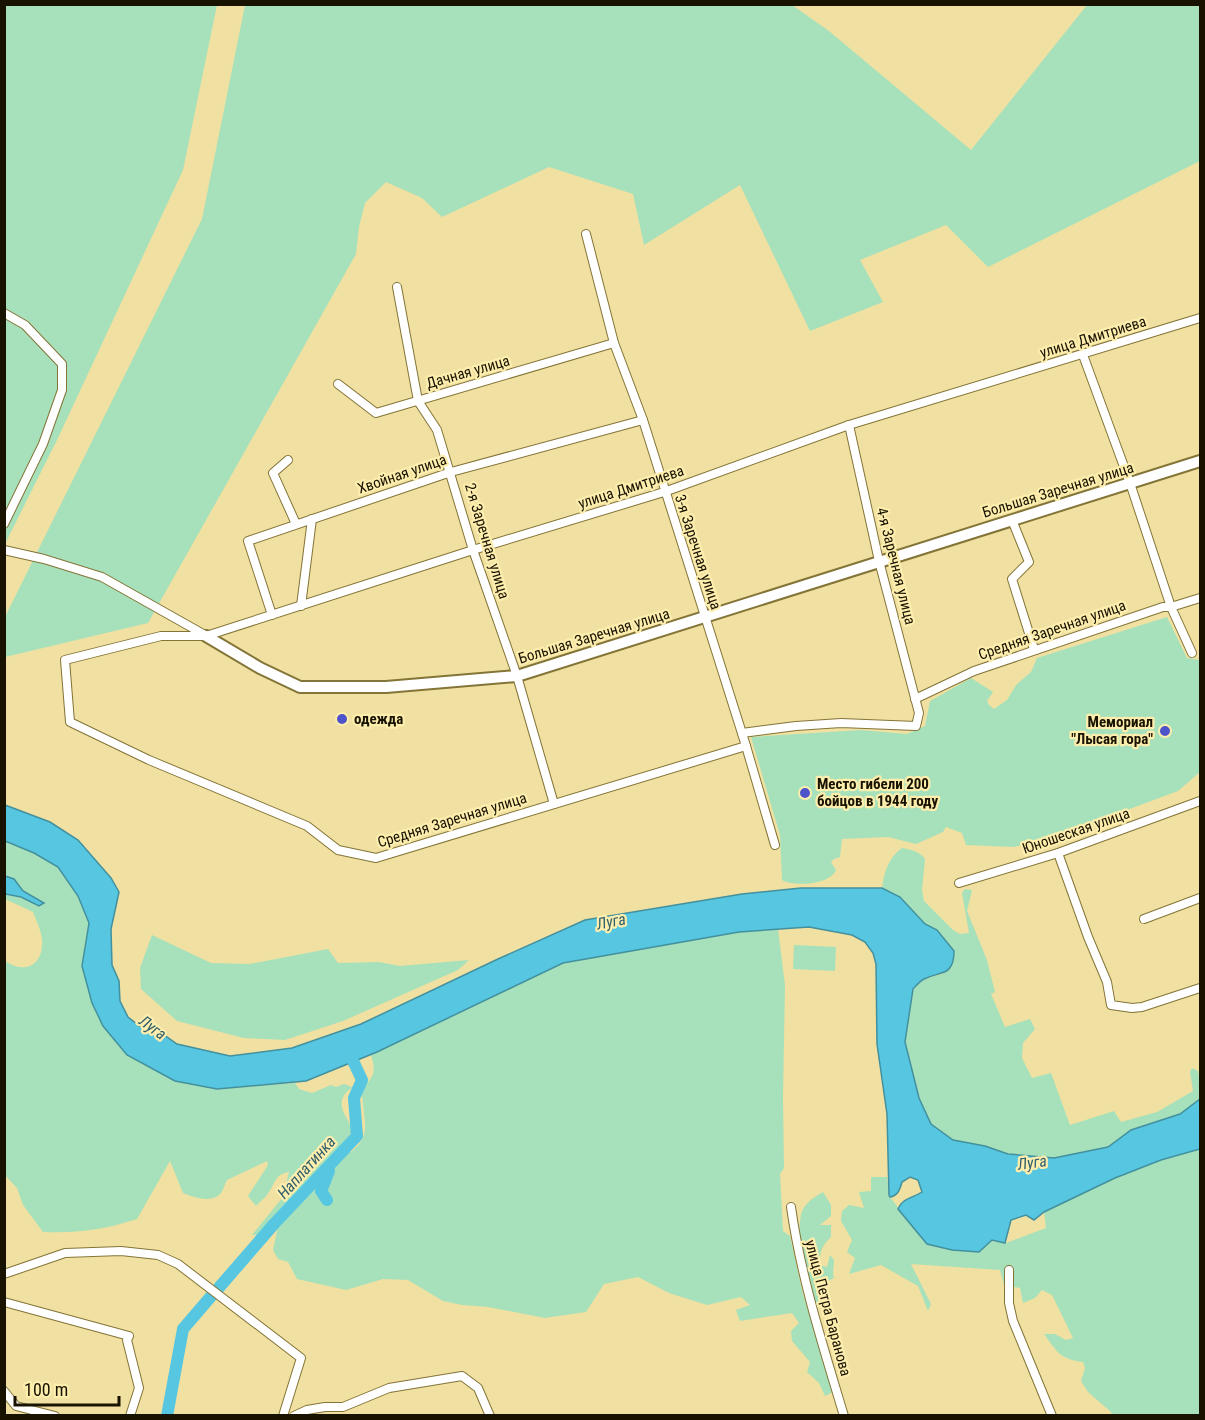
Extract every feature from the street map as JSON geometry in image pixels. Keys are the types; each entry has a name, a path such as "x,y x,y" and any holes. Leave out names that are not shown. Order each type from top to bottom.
{"street":[{"name":"3-я Заречная улица","path":"586,234 614,343 643,420 775,845"},
{"name":"2-я Заречная улица","path":"397,287 418,401 437,430 473,550 517,676 554,804"},
{"path":"4,313 25,325 62,364 62,390 43,444 4,524"},
{"name":"улица Дмитриева","path":"65,660 161,636 206,636 473,550 664,492 849,425 1200,318"},
{"name":"Дачная улица","path":"338,384 376,413 614,343"},
{"path":"1083,355 1130,483 1171,607 1192,653"},
{"name":"Хвойная улица","path":"272,615 248,541 451,472 643,420"},
{"name":"4-я Заречная улица","path":"742,733 841,723 916,726 919,713 879,561 849,425"},
{"path":"288,460 273,473 296,524"},
{"name":"Большая Заречная улица","path":"4,550 44,559 102,577 260,668 300,687 386,687 517,676 1200,461"},
{"path":"301,606 312,519"},
{"path":"1012,520 1029,562 1012,579 1034,650"},
{"name":"Средняя Заречная улица","path":"915,699 974,671 1163,607 1171,607 1200,598"},
{"name":"Средняя Заречная улица","path":"65,660 70,722 149,760 307,826 338,850 376,858 746,746"},
{"name":"Юношеская улица","path":"959,883 1058,853 1200,801"},
{"path":"1058,853 1107,982 1111,1005 1142,1007 1200,988"},
{"path":"1144,919 1200,898"},
{"name":"улица Петра Баранова","path":"791,1207 804,1280 844,1416"},
{"path":"4,1274 65,1253 121,1251 158,1255 178,1264 301,1358 283,1416"},
{"path":"1009,1270 1009,1303 1013,1321 1052,1416"},
{"path":"4,1302 129,1336 127,1340 139,1388 130,1416"},
{"path":"294,1416 307,1410 344,1407 389,1388 462,1376 478,1388 490,1416"},
{"path":"4,1391 16,1406 55,1416"},
{"path":"344,1407 346,1416"}],"green space":[{"path":"5,5 217,5 183,170 58,438 5,544"},
{"path":"245,5 792,5 829,31 971,150 1087,5 1200,5 1200,161 988,267 946,225 860,260 883,302 810,331 740,185 644,245 633,194 549,167 442,217 422,198 386,182 365,203 356,254 148,623 5,657 4,619 202,219"},
{"path":"1167,617 1187,658 1200,660 1200,772 1178,791 1057,836 1014,847 966,845 962,833 946,827 943,832 916,844 888,837 842,839 840,857 831,862 836,870 827,879 803,884 782,880 780,835 751,737 861,730 907,734 925,726 930,701 971,678 993,692 987,701 994,709 1007,700 1016,685 1031,672 1037,658"},
{"path":"4,841 34,853 58,867 78,896 89,923 84,948 92,1003 217,1089 295,1083 299,1089 312,1093 331,1085 336,1087 344,1084 352,1087 342,1099 342,1109 352,1131 341,1150 351,1152 364,1136 365,1118 362,1095 373,1074 371,1055 563,963 739,932 778,929 785,985 784,1168 780,1174 783,1231 790,1236 803,1294 833,1392 825,1396 819,1383 807,1372 810,1362 792,1341 791,1331 799,1323 792,1313 740,1321 736,1310 750,1305 741,1297 707,1305 669,1293 638,1277 604,1284 586,1312 545,1318 443,1301 408,1280 383,1279 346,1290 297,1279 288,1262 278,1259 273,1250 279,1222 270,1234 252,1235 283,1197 289,1172 280,1175 267,1195 256,1206 248,1196 268,1165 267,1161 227,1180 221,1193 208,1199 183,1193 170,1161 137,1219 91,1230 43,1232 23,1205 17,1188 4,1174 5,961 20,967 32,965 40,955 42,948 40,929 33,912 5,899 5,894 44,903 23,891 5,876"},
{"path":"902,848 923,856 925,859 922,890 924,901 960,934 969,933 962,893 965,889 972,890 967,911 987,960 995,992 991,994 1005,1027 1030,1019 1035,1029 1023,1043 1022,1058 1032,1078 1051,1073 1070,1125 1114,1111 1121,1122 1157,1112 1193,1091 1190,1072 1192,1068 1198,1071 1200,1099 1180,1114 1131,1130 1108,1147 1054,1158 1008,1154 985,1146 953,1140 931,1124 919,1098 905,1042 913,989 925,978 943,974 937,930 925,924 900,897 882,888 893,856"},
{"path":"152,935 211,963 250,964 328,949 338,963 379,962 400,966 469,960 458,970 343,1021 285,1040 244,1038 177,1021 141,989 140,968"},
{"path":"794,945 836,947 835,971 793,969"},
{"path":"1200,1149 1200,1415 1112,1415 1088,1392 1081,1381 1085,1368 1083,1362 1064,1357 1052,1346 1044,1334 1055,1334 1066,1340 1073,1338 1052,1295 1042,1290 1035,1298 1023,1303 1020,1288 1004,1285 1000,1270 911,1264 931,1304 928,1311 918,1286 881,1265 849,1274 855,1258 847,1252 852,1240 841,1221 842,1211 849,1205 864,1208 859,1192 871,1191 871,1177 887,1177 890,1197 927,1244 992,1240 1006,1243 1046,1228 1044,1212 1115,1178 1161,1160"},
{"path":"823,1192 831,1205 831,1216 820,1225 831,1225 831,1237 822,1249 820,1265 827,1267 830,1255 834,1260 834,1278 830,1280 815,1308 801,1250 800,1226 801,1215 806,1204"}],"water":[{"name":"Луга","path":"5,805 50,822 78,840 111,878 119,892 111,929 112,965 119,981 120,1001 128,1017 142,1028 160,1032 177,1044 230,1056 292,1048 361,1024 585,920 742,894 801,888 882,888 900,897 925,924 937,930 954,951 952,965 949,969 924,979 913,989 905,1042 919,1098 931,1124 953,1140 985,1146 1008,1154 1054,1158 1108,1147 1131,1130 1180,1114 1200,1099 1200,1149 1161,1160 1115,1178 1044,1212 1034,1220 1026,1215 1011,1220 1005,1243 992,1240 979,1252 952,1250 927,1244 898,1209 905,1200 922,1192 918,1180 910,1177 902,1182 897,1194 890,1197 889,1195 887,1114 877,1044 876,964 873,953 865,942 852,935 809,927 739,932 563,963 377,1052 306,1081 217,1089 175,1081 127,1055 103,1026 92,1003 82,966 89,923 78,896 58,867 34,853 5,841"},
{"path":"5,876 14,879 23,891 44,903 39,906 21,897 5,894"}],"waterway":[{"name":"Наплатинка","path":"216,1291 274,1224 357,1136 354,1098 362,1080 347,1048"},
{"path":"327,1200 321,1191 329,1171"},
{"name":"Наплатинка","path":"167,1416 183,1329 213,1294"}],"place":[{"name":"одежда","path":"342,719"},
{"name":"Мемориал \"Лысая гора\"","path":"1165,731"},
{"name":"Место гибели 200 бойцов в 1944 году","path":"805,793"}]}
